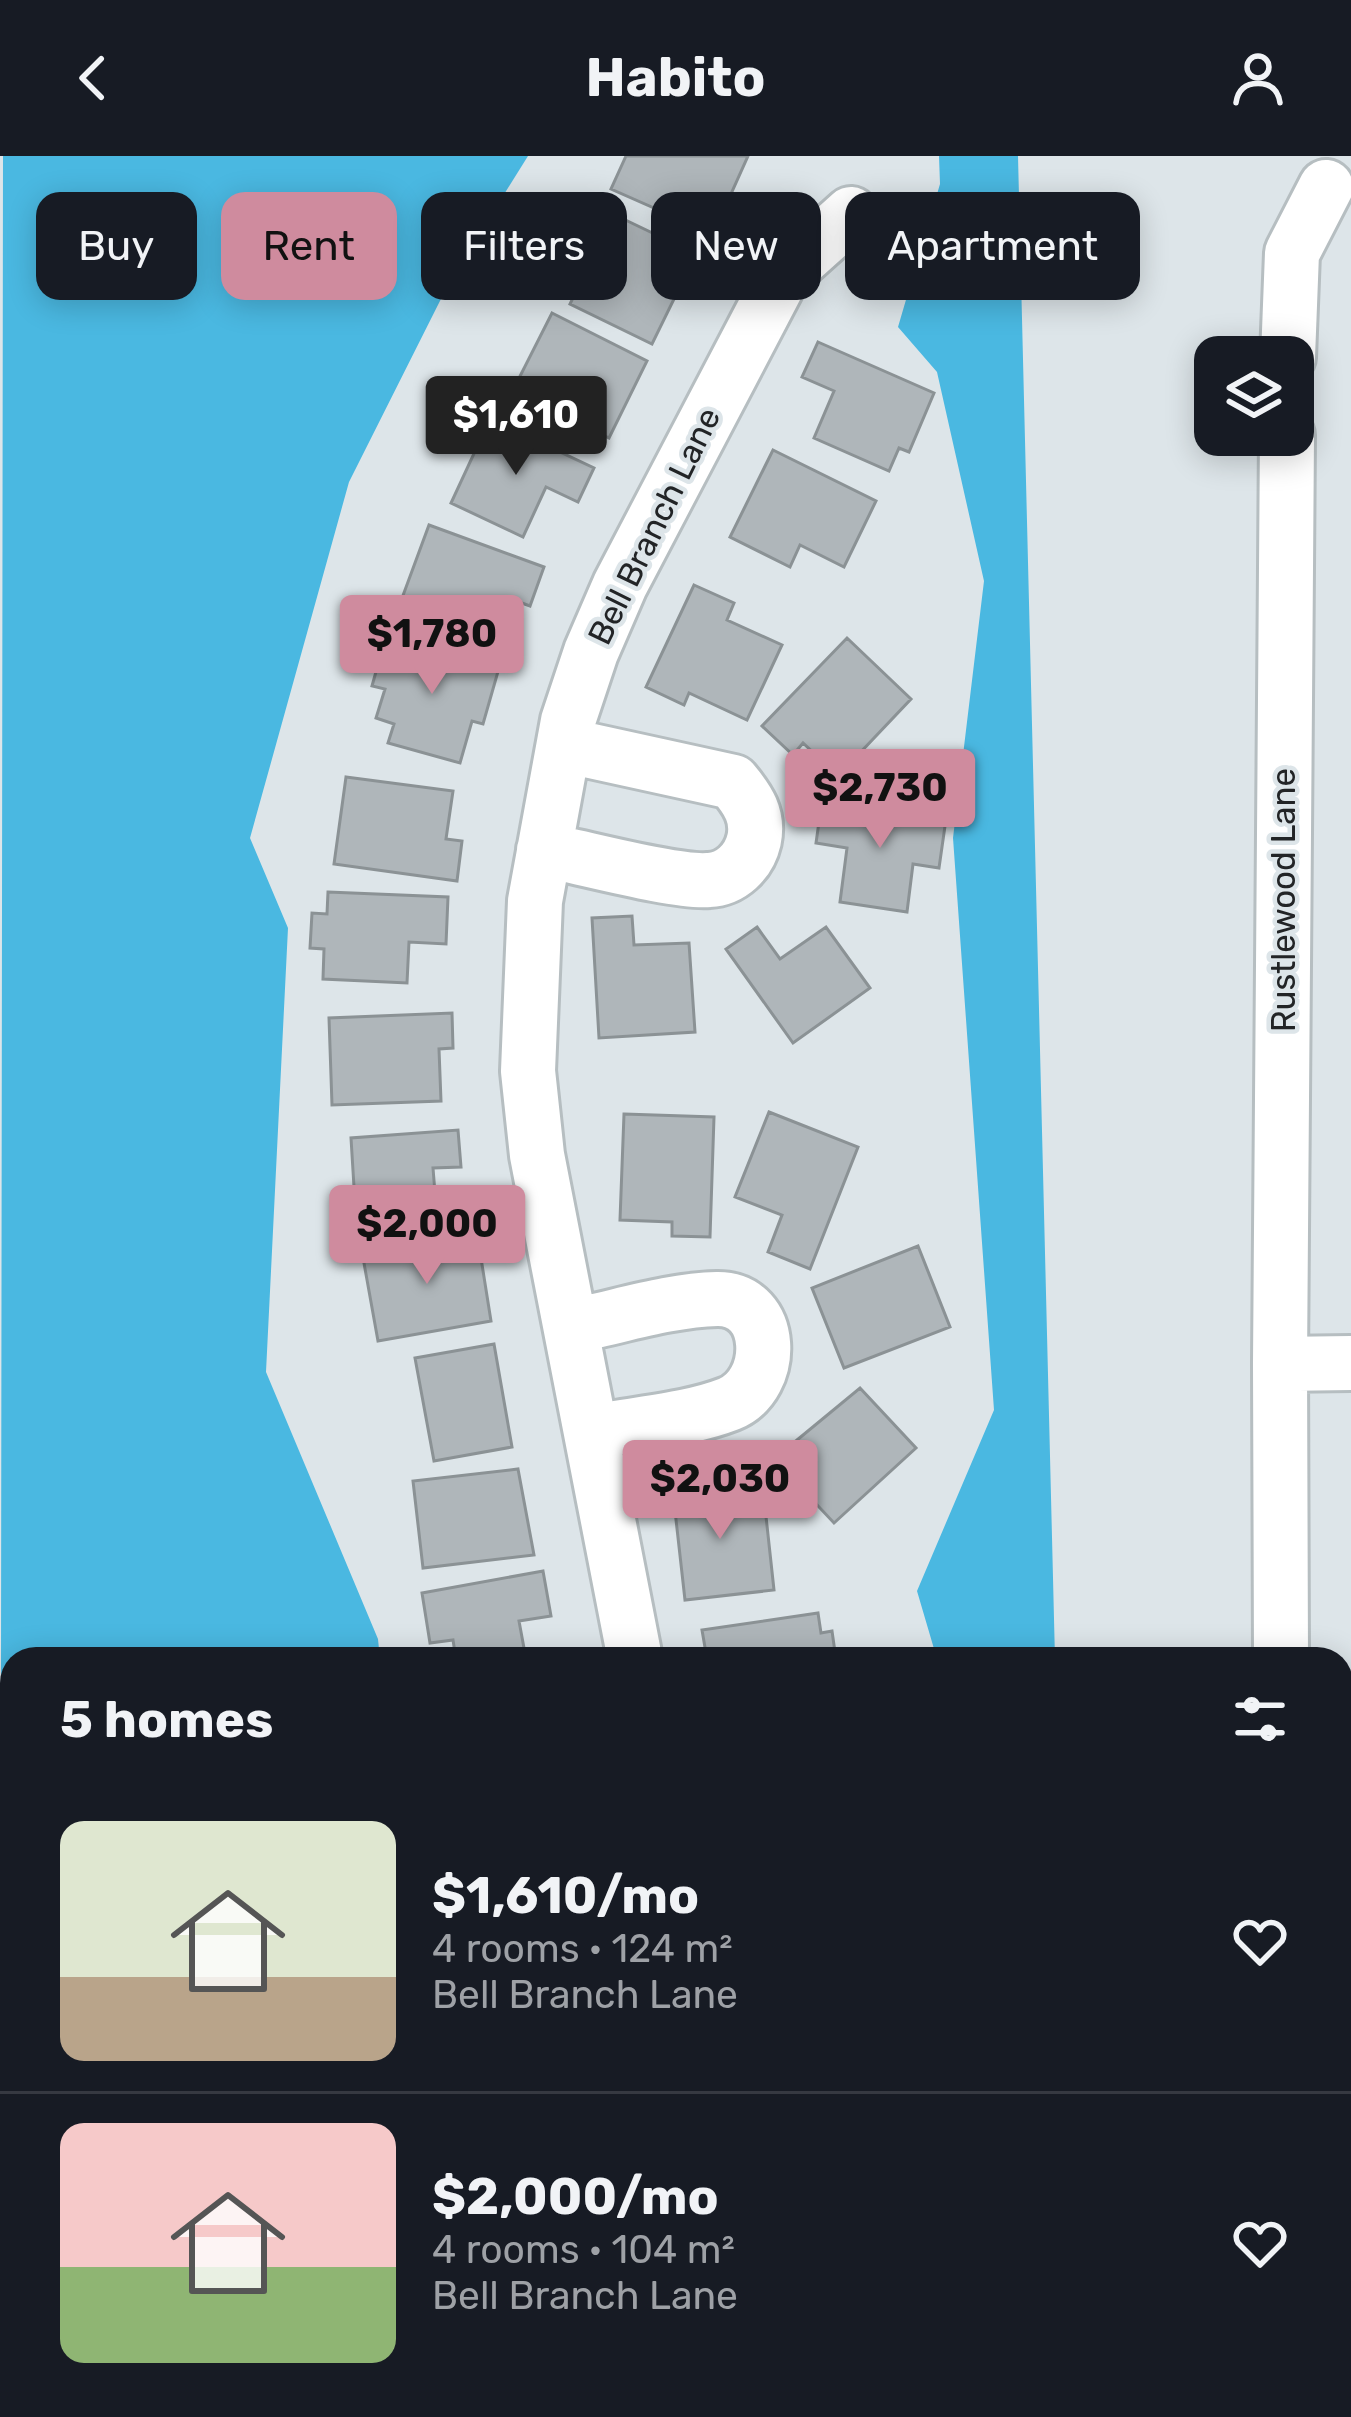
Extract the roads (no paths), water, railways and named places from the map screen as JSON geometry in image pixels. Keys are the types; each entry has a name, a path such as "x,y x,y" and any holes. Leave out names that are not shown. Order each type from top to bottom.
{"street":[{"path":"1289,336 1292,253 1326,187"},
{"name":"Bell Branch Lane","path":"633,1647 537,1155 528,1071 528,986 544,850 563,745 591,652 620,585 782,276 845,219"},
{"name":"Rustlewood Lane","path":"1280,1647 1287,456"},
{"path":"544,850 709,880 736,872 752,849 756,827 749,802 733,782 563,745"},
{"path":"572,1326 721,1298 748,1308 761,1327 764,1357 757,1383 731,1403 594,1432"},
{"path":"1280,1364 1351,1363"}]}
